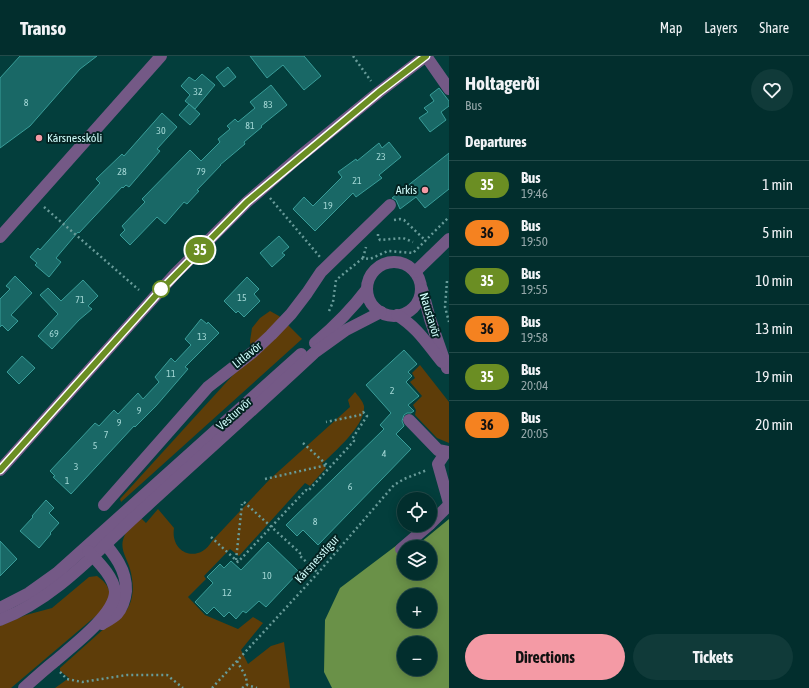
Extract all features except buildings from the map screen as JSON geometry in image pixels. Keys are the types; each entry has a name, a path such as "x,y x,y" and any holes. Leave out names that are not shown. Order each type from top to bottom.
{"street":[{"path":"0,237 161,56"},
{"path":"0,470 175,274 247,202 292,163 426,56 449,89"},
{"name":"Litlavör","path":"104,505 208,387 253,352 272,335 291,314 321,272 390,205"},
{"path":"415,272 449,239"},
{"path":"392,262 408,266 419,278 421,286 419,298 412,309 405,314 397,316 391,316 381,312 371,302 367,289 371,275 384,264 392,262"},
{"name":"Naustavör","path":"421,286 430,319 448,369"},
{"name":"Vesturvör","path":"0,620 17,614 35,604 53,591 89,552 286,367 331,329 367,289"},
{"name":"Vesturvör","path":"102,540 314,353 346,330 381,312"},
{"name":"Naustavör","path":"397,316 417,330 448,369"},
{"path":"409,420 438,450 447,452 438,464 449,504 437,517"},
{"path":"412,540 421,532"},
{"path":"24,688 90,631 118,613 123,606 126,584 123,572 117,560 102,540"},
{"path":"89,552 109,575 115,592 113,602 108,610 90,631"},
{"name":"Vesturvör","path":"0,608 29,594 89,552"}],"path":[{"path":"353,56 379,92"},
{"path":"266,194 322,260"},
{"path":"44,206 139,290"},
{"path":"389,225 397,219 404,220 426,241"},
{"path":"380,233 378,237 380,240 402,238 413,242"},
{"path":"447,281 445,307 449,322"},
{"path":"211,537 238,562 306,490 308,491 354,441 352,439 367,416 363,412 360,415 326,422"},
{"path":"303,443 329,467"},
{"path":"265,479 329,467"},
{"name":"Kársnesstígur","path":"212,688 318,572 394,485 404,479 439,467"},
{"path":"236,560 243,503 271,527 318,572"},
{"path":"237,661 246,677 248,685"},
{"path":"52,663 67,678 82,682 127,675 157,674 167,675 184,688"},
{"path":"242,688 248,685 257,688"}],"shaded area":[{"path":"270,311 279,316 302,339 121,502 120,499 243,364 251,352 250,341 252,328 260,318"},
{"path":"420,365 449,402 449,443 437,438 415,415 416,410 413,405 422,396 410,382 415,378 412,373"},
{"path":"355,392 364,406 360,421 342,445 322,464 326,468 310,486 305,483 239,556 230,549 204,576 206,579 188,597 205,615 238,629 253,617 263,623 241,650 248,664 271,646 284,642 290,688 55,688 69,678 60,671 60,668 107,626 122,616 127,610 133,587 130,569 122,546 125,534 140,517 146,523 158,509 174,528 176,544 181,550 193,554 200,552 206,548 270,479 350,407 348,400"},
{"path":"449,519 449,688 332,688 324,672 325,620 340,588 397,545 397,580 437,580 437,540 424,540 433,532 437,532 437,529"},
{"path":"97,576 106,584 110,595 105,608 11,688 0,688 0,626 26,615 52,608 89,577"}],"bus line":[{"name":"35","path":"0,470 175,274 247,202 298,158 426,56"}],"place":[{"name":"Kársnesskóli","path":"39,138"},
{"name":"Arkís","path":"425,190"}]}
